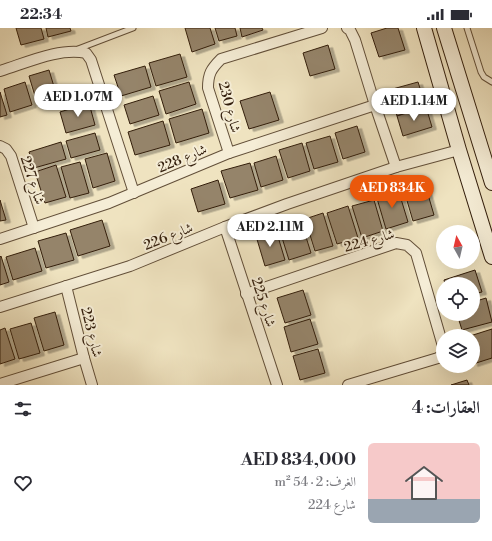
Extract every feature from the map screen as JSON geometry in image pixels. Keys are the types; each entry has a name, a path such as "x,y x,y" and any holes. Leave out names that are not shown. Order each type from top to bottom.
{"street":[{"name":"شارع 230","path":"229,153 208,88 208,79 212,68 221,59 322,28"},
{"path":"347,28 350,30 355,40 396,167"},
{"path":"424,28 492,257"},
{"path":"444,28 492,183"},
{"path":"0,71 61,52 75,51 86,53 91,60 134,193"},
{"name":"شارع 228","path":"0,239 109,203 229,153 375,105"},
{"name":"شارع 227","path":"0,146 6,149 11,156 34,228"},
{"name":"شارع 226","path":"0,306 130,266 225,227 287,204 396,167 459,150"},
{"name":"شارع 225","path":"225,227 277,385"},
{"name":"شارع 224","path":"246,294 396,243 408,245 416,253 443,346 443,354 438,358 348,385"},
{"name":"شارع 223","path":"66,286 92,385"},
{"path":"0,384 84,358"}],"lane":[{"path":"75,51 133,28"},
{"path":"467,28 481,72 484,77 492,82"}],"building":[{"path":"16,28 41,28 44,39 21,45"},
{"path":"46,28 70,28 71,31 48,37"},
{"path":"185,28 210,28 215,44 192,52"},
{"path":"215,28 235,28 237,36 219,41"},
{"path":"240,28 262,28 263,30 242,37"},
{"path":"387,28 398,28 405,50 379,57 371,33"},
{"path":"328,45 335,69 310,76 303,53"},
{"path":"180,54 187,77 156,86 149,63"},
{"path":"145,66 151,87 121,96 114,75"},
{"path":"49,70 58,100 38,106 29,76"},
{"path":"25,82 32,105 10,112 4,89"},
{"path":"189,82 196,104 166,114 159,91"},
{"path":"418,82 426,107 397,116 389,90"},
{"path":"0,92 7,115 0,117"},
{"path":"270,92 279,120 249,129 240,101"},
{"path":"153,96 159,115 130,124 124,105"},
{"path":"89,103 95,125 66,133 60,112"},
{"path":"426,107 432,127 403,136 397,116"},
{"path":"202,109 209,133 176,143 169,119"},
{"path":"163,121 170,145 135,155 128,132"},
{"path":"357,126 365,152 343,159 335,133"},
{"path":"95,133 100,150 71,158 66,141"},
{"path":"330,136 338,162 314,169 306,143"},
{"path":"61,142 66,159 34,168 29,152"},
{"path":"302,143 310,171 288,178 279,150"},
{"path":"107,153 115,181 93,188 85,159"},
{"path":"276,156 283,180 261,187 254,163"},
{"path":"80,162 89,193 70,198 61,167"},
{"path":"250,163 258,190 230,198 221,171"},
{"path":"56,165 66,197 45,203 35,172"},
{"path":"218,180 225,204 198,212 191,189"},
{"path":"424,181 434,215 413,221 403,187"},
{"path":"398,189 408,222 386,229 376,195"},
{"path":"0,200 6,220 0,221"},
{"path":"374,200 383,231 362,238 352,206"},
{"path":"348,206 358,238 337,244 327,213"},
{"path":"323,213 333,246 315,251 305,219"},
{"path":"102,220 110,246 78,256 70,230"},
{"path":"301,221 311,253 289,260 279,228"},
{"path":"276,230 285,260 265,266 256,236"},
{"path":"66,233 74,260 46,268 38,241"},
{"path":"35,248 42,271 13,280 6,257"},
{"path":"1,256 9,282 0,285 0,257"},
{"path":"475,270 477,277 453,277"},
{"path":"303,290 311,315 285,323 277,298"},
{"path":"486,298 492,322 462,329 459,321 480,321 480,300"},
{"path":"55,312 64,345 44,351 34,318"},
{"path":"310,319 318,344 291,352 284,327"},
{"path":"31,323 40,353 19,359 10,329"},
{"path":"5,328 15,359 0,364 0,330"},
{"path":"492,329 492,358 480,362 480,333"},
{"path":"318,349 325,373 300,380 293,356"},
{"path":"467,380 469,385 451,385"}]}
